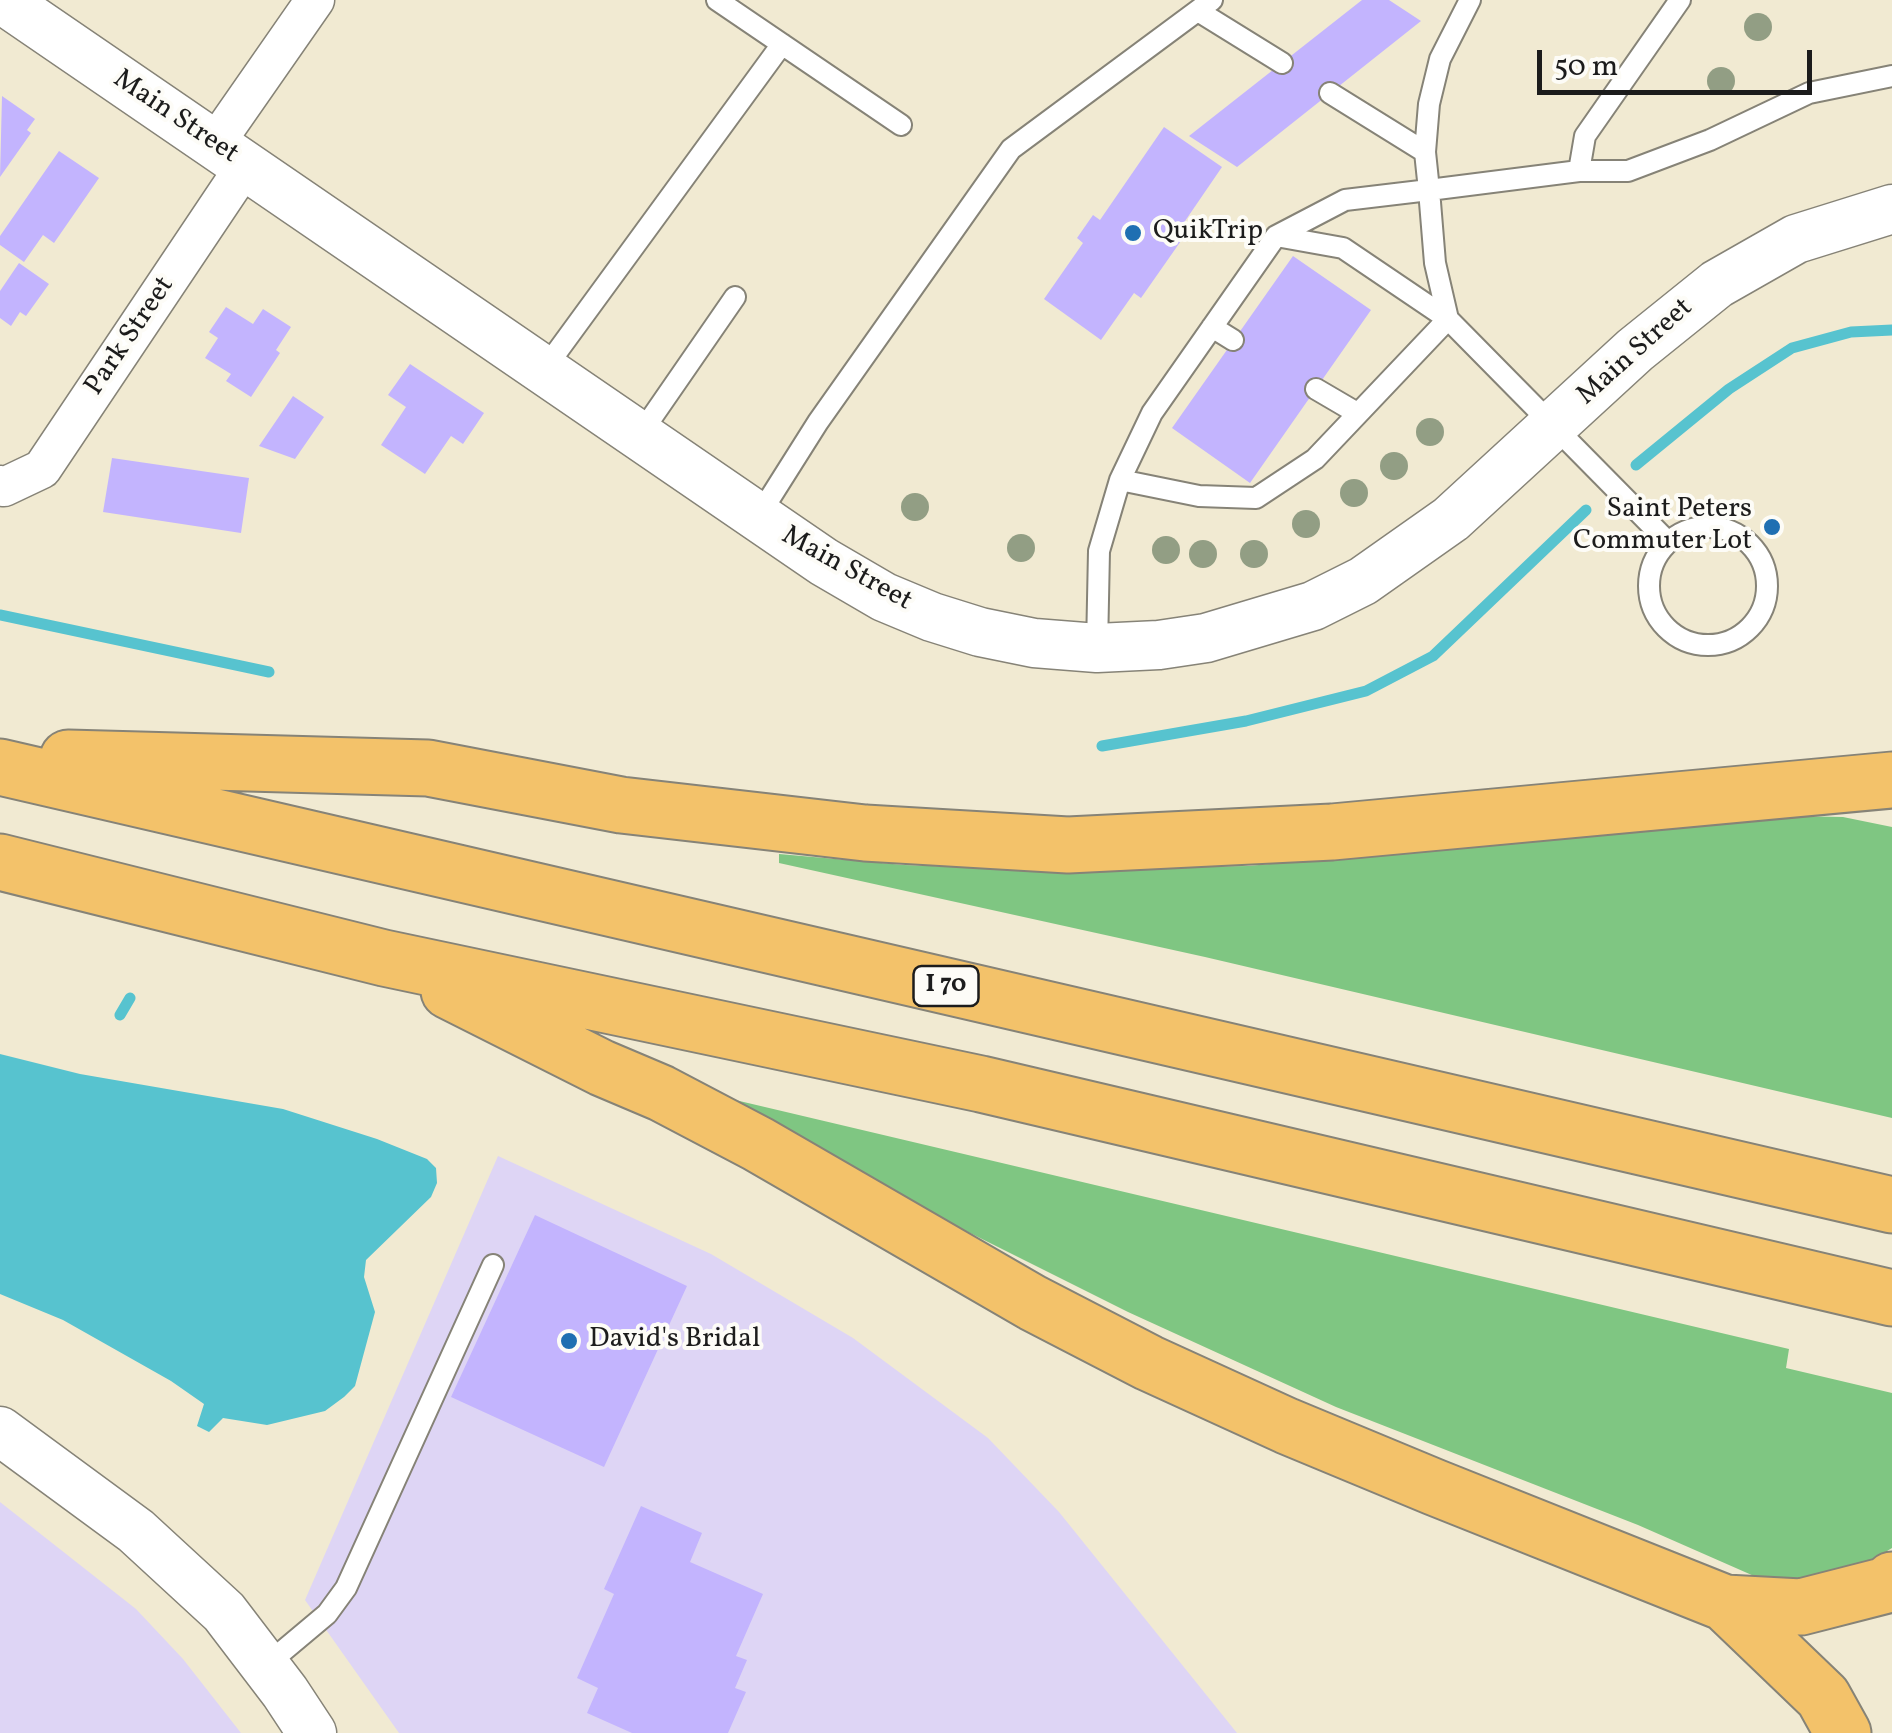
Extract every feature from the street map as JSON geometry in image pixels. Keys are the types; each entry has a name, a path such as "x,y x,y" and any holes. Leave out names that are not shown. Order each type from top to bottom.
{"highway":[{"path":"0,756 428,768 640,807 865,833 1068,844 1332,832 1890,782"},
{"name":"I 70","path":"0,766 1892,1205"},
{"path":"0,862 384,958 981,1084 1892,1298"},
{"path":"384,958 758,1144 1034,1303 1149,1364 1286,1426 1725,1603 1801,1607 1892,1580"},
{"path":"1725,1603 1822,1696 1843,1733"}],"street":[{"name":"Main Street","path":"3,0 757,518 884,597 980,632 1034,643 1096,648 1206,638 1313,606 1363,581 1452,519 1673,316 1747,264 1796,239 1892,209"},
{"name":"Park Street","path":"0,486 42,469 229,156 315,0"},
{"path":"0,1431 136,1531 224,1612 312,1733"}],"lane":[{"path":"717,0 901,125"},
{"path":"1579,171 1585,136 1680,0"},
{"path":"1448,319 1435,262 1425,152 1429,104 1440,59 1465,2"},
{"path":"757,518 818,422 1012,149 1205,5 1282,63"},
{"path":"543,371 782,44"},
{"path":"1096,648 1099,550 1120,480 1152,413 1276,236 1345,200 1579,171 1628,171 1710,140 1809,93 1892,76"},
{"path":"1330,93 1425,152"},
{"path":"1276,236 1343,248 1448,319 1668,542"},
{"path":"638,437 735,297"},
{"path":"1120,480 1198,496 1256,498 1315,459 1448,319"},
{"path":"1212,328 1233,340"},
{"path":"1316,389 1357,413"},
{"path":"1693,528 1722,528 1748,541 1764,564 1768,593 1758,620 1737,639 1709,646 1681,640 1659,620 1649,594 1652,566 1668,542 1693,528"},
{"path":"265,1666 327,1614 346,1588 492,1265"}],"shaded area":[{"path":"498,1156 711,1254 853,1338 988,1438 1059,1512 1237,1733 399,1733 305,1600"},
{"path":"0,1502 136,1609 183,1659 241,1733 0,1733"}],"green space":[{"path":"1791,816 1843,817 1892,827 1892,1118 1205,957 779,863 779,854 904,865 1015,869 1248,866"},
{"path":"731,1099 1789,1349 1786,1368 1892,1393 1892,1548 1867,1563 1814,1577 1781,1580 1754,1576 1638,1525 1336,1407 1128,1312 966,1231"}],"water":[{"path":"0,1054 80,1074 283,1109 427,1159 436,1168 437,1183 431,1197 366,1260 364,1277 375,1312 355,1386 325,1411 267,1425 223,1418 209,1432 197,1426 204,1404 171,1381 63,1320 0,1294"}],"building":[{"name":"QuikTrip","path":"1362,0 1389,0 1421,21 1237,167 1189,136"},
{"path":"2,96 35,119 27,130 31,133 0,177"},
{"name":"QuikTrip","path":"1164,127 1222,167 1183,224 1190,228 1141,298 1134,293 1101,340 1044,299 1083,243 1077,238 1093,215 1100,220"},
{"path":"59,151 99,178 54,243 43,235 24,262 0,245 0,236"},
{"name":"QuikTrip","path":"1293,256 1371,310 1250,483 1172,428"},
{"path":"19,263 49,284 26,316 20,312 11,326 0,318 0,291"},
{"path":"226,307 253,324 263,309 291,327 276,350 280,353 251,397 226,381 231,374 205,358 218,338 209,332"},
{"path":"410,364 484,413 463,444 451,436 425,474 381,445 406,407 388,395"},
{"path":"293,396 324,417 295,459 259,446"},
{"path":"112,458 249,478 241,533 103,512"},
{"name":"David's Bridal","path":"535,1215 687,1286 604,1467 451,1397"},
{"path":"641,1506 702,1533 690,1562 763,1594 736,1656 747,1660 735,1688 746,1692 728,1733 632,1733 587,1713 598,1688 577,1678 614,1594 604,1589"}],"waterway":[{"path":"1636,465 1729,389 1792,348 1851,332 1892,330"},
{"path":"1102,746 1246,721 1366,691 1433,656 1586,510"},
{"path":"0,615 269,672"},
{"path":"120,1015 130,998"}],"place":[{"name":"QuikTrip","path":"1133,233"},
{"name":"Saint Peters Commuter Lot","path":"1772,527"},
{"name":"David's Bridal","path":"569,1341"}]}
